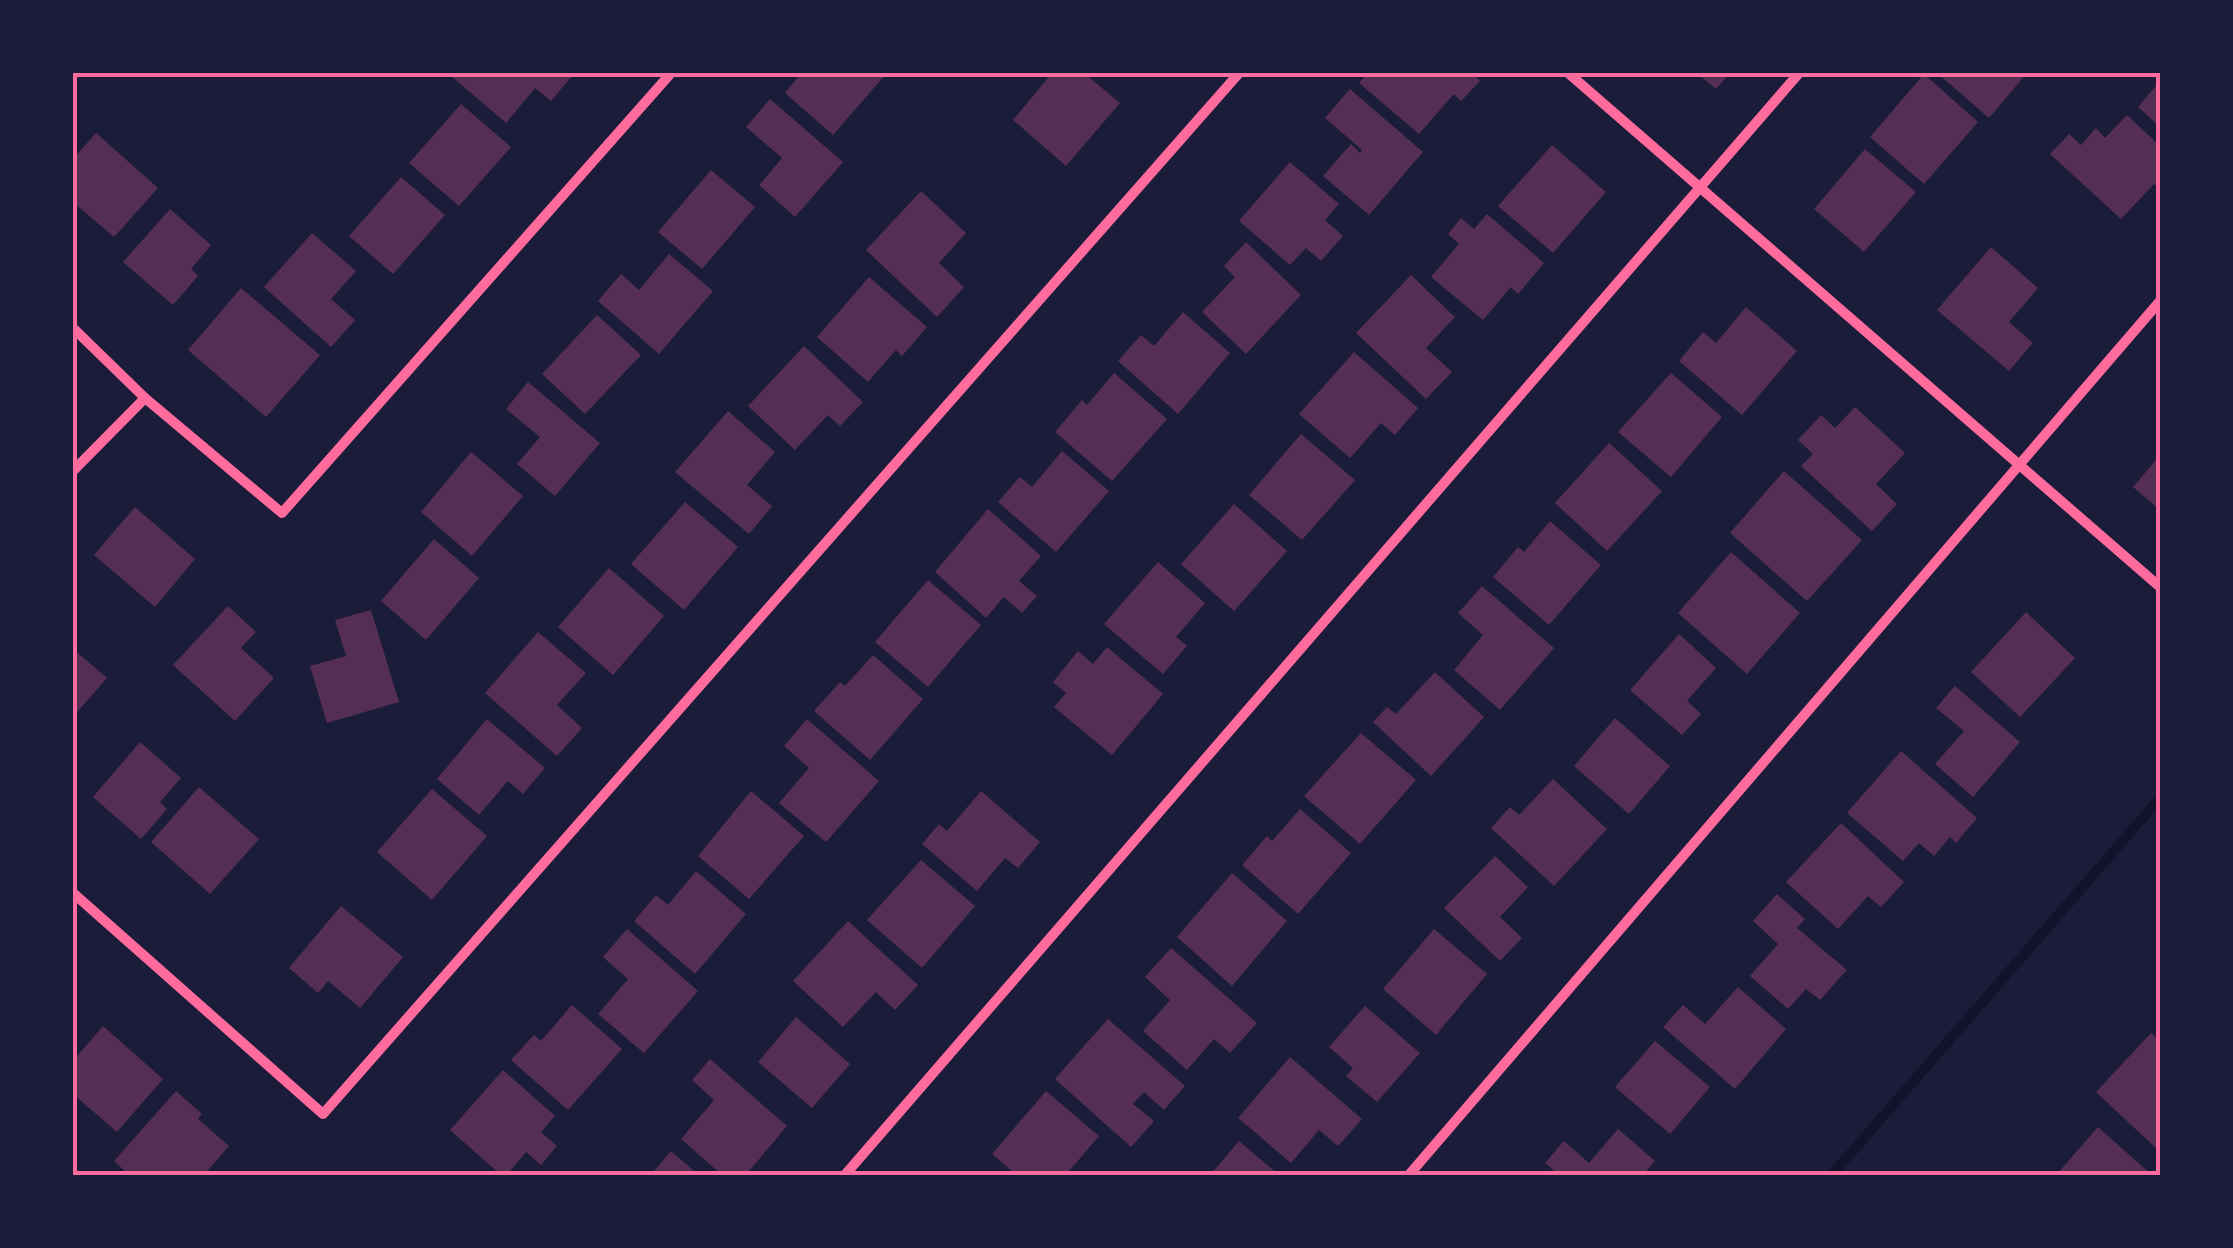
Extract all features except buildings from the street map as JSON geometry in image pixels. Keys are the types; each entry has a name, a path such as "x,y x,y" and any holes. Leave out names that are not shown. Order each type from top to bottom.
{"street":[{"path":"72,327 145,398 282,512 672,72"},
{"path":"72,892 323,1114 1240,72"},
{"path":"1567,72 2160,587"},
{"path":"844,1176 1800,72"},
{"path":"1408,1176 2160,301"},
{"path":"72,472 145,398"}],"waterway":[{"path":"1831,1176 2160,798"}]}
